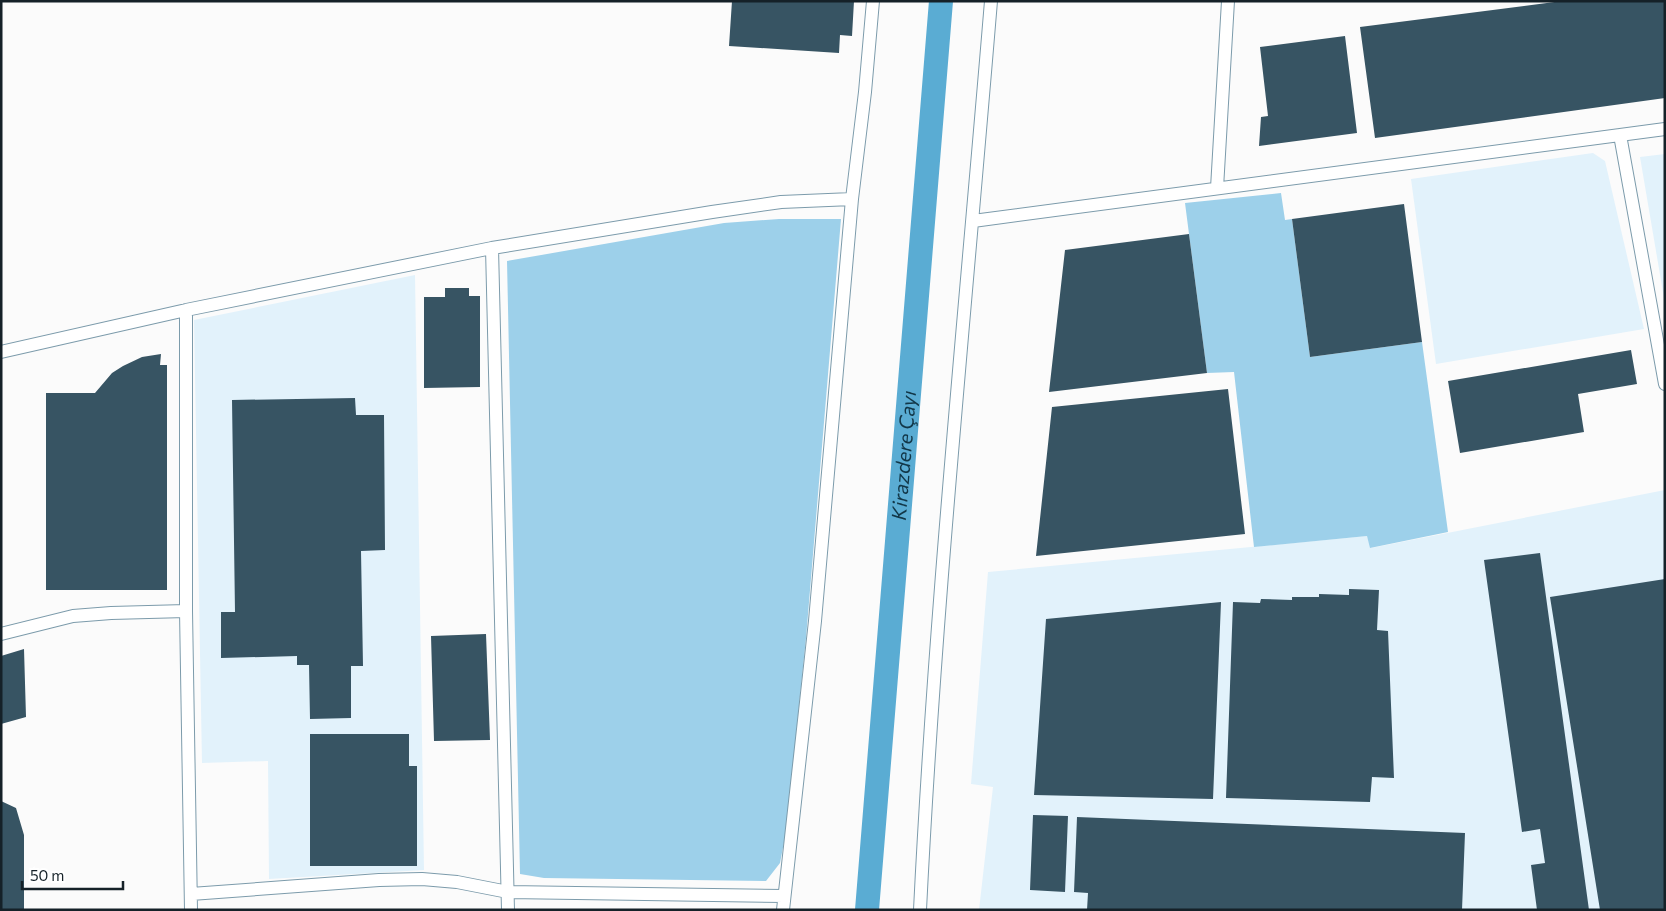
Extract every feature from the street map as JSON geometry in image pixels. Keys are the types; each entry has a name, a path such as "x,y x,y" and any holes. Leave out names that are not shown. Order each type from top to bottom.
{"street":[{"path":"783,910 815,621 852,199 865,92 872,1"},
{"path":"920,910 949,477 991,1"},
{"path":"1216,188 1228,1"},
{"path":"973,221 1665,129"},
{"path":"1620,135 1665,384"},
{"path":"1,352 186,310 492,248 781,202 852,199"},
{"path":"492,248 508,910"},
{"path":"186,310 186,611 191,910"},
{"path":"1,634 73,616 186,611"},
{"path":"191,894 422,879 457,882 508,892 784,896"}],"shaded area":[{"path":"1593,153 1605,161 1644,329 1436,364 1411,179"},
{"path":"1665,154 1665,304 1640,157"},
{"path":"1281,193 1285,220 1292,219 1310,357 1422,342 1448,532 1370,548 1367,536 1254,547 1234,372 1207,373 1185,203"},
{"path":"779,219 841,219 806,638 786,832 780,863 766,881 544,878 520,874 507,261 724,223"},
{"path":"415,275 424,870 269,879 268,761 202,763 194,320"},
{"path":"1665,490 1665,910 979,910 993,787 971,784 988,572 1367,536 1371,548"}],"building":[{"path":"732,1 854,1 852,36 840,35 839,53 729,46"},
{"path":"1562,1 1665,1 1665,98 1375,138 1360,27"},
{"path":"1345,36 1357,133 1259,146 1261,117 1268,116 1260,47"},
{"path":"1404,204 1422,342 1310,357 1292,219"},
{"path":"1189,234 1207,373 1049,392 1065,250"},
{"path":"445,288 469,288 469,296 480,296 480,387 424,388 424,297 445,297"},
{"path":"1631,350 1637,384 1578,394 1584,432 1460,453 1448,381"},
{"path":"161,354 160,365 167,365 167,590 46,590 46,393 95,393 112,373 123,366 142,357"},
{"path":"1228,389 1245,534 1036,556 1052,407"},
{"path":"355,398 356,415 384,415 385,550 361,551 363,666 351,666 351,718 310,719 309,665 297,665 297,656 221,658 221,612 235,612 232,400"},
{"path":"1540,553 1589,910 1537,910 1531,865 1545,863 1540,829 1522,832 1484,560"},
{"path":"1665,579 1665,910 1600,910 1550,597"},
{"path":"1349,589 1379,590 1377,630 1388,631 1394,778 1372,777 1370,802 1226,798 1233,602 1260,603 1261,599 1292,600 1292,597 1319,597 1319,594 1349,595"},
{"path":"1221,602 1213,799 1034,795 1046,619"},
{"path":"486,634 490,740 434,741 431,636"},
{"path":"24,649 26,717 1,724 1,656"},
{"path":"310,734 409,734 409,766 417,766 417,866 310,866"},
{"path":"1,801 16,808 24,835 24,910 1,910"},
{"path":"1033,815 1068,816 1065,892 1030,890"},
{"path":"1077,817 1465,833 1462,910 1087,910 1088,893 1074,892"}],"waterway":[{"name":"Kirazdere Çayı","path":"867,910 941,1"}]}
